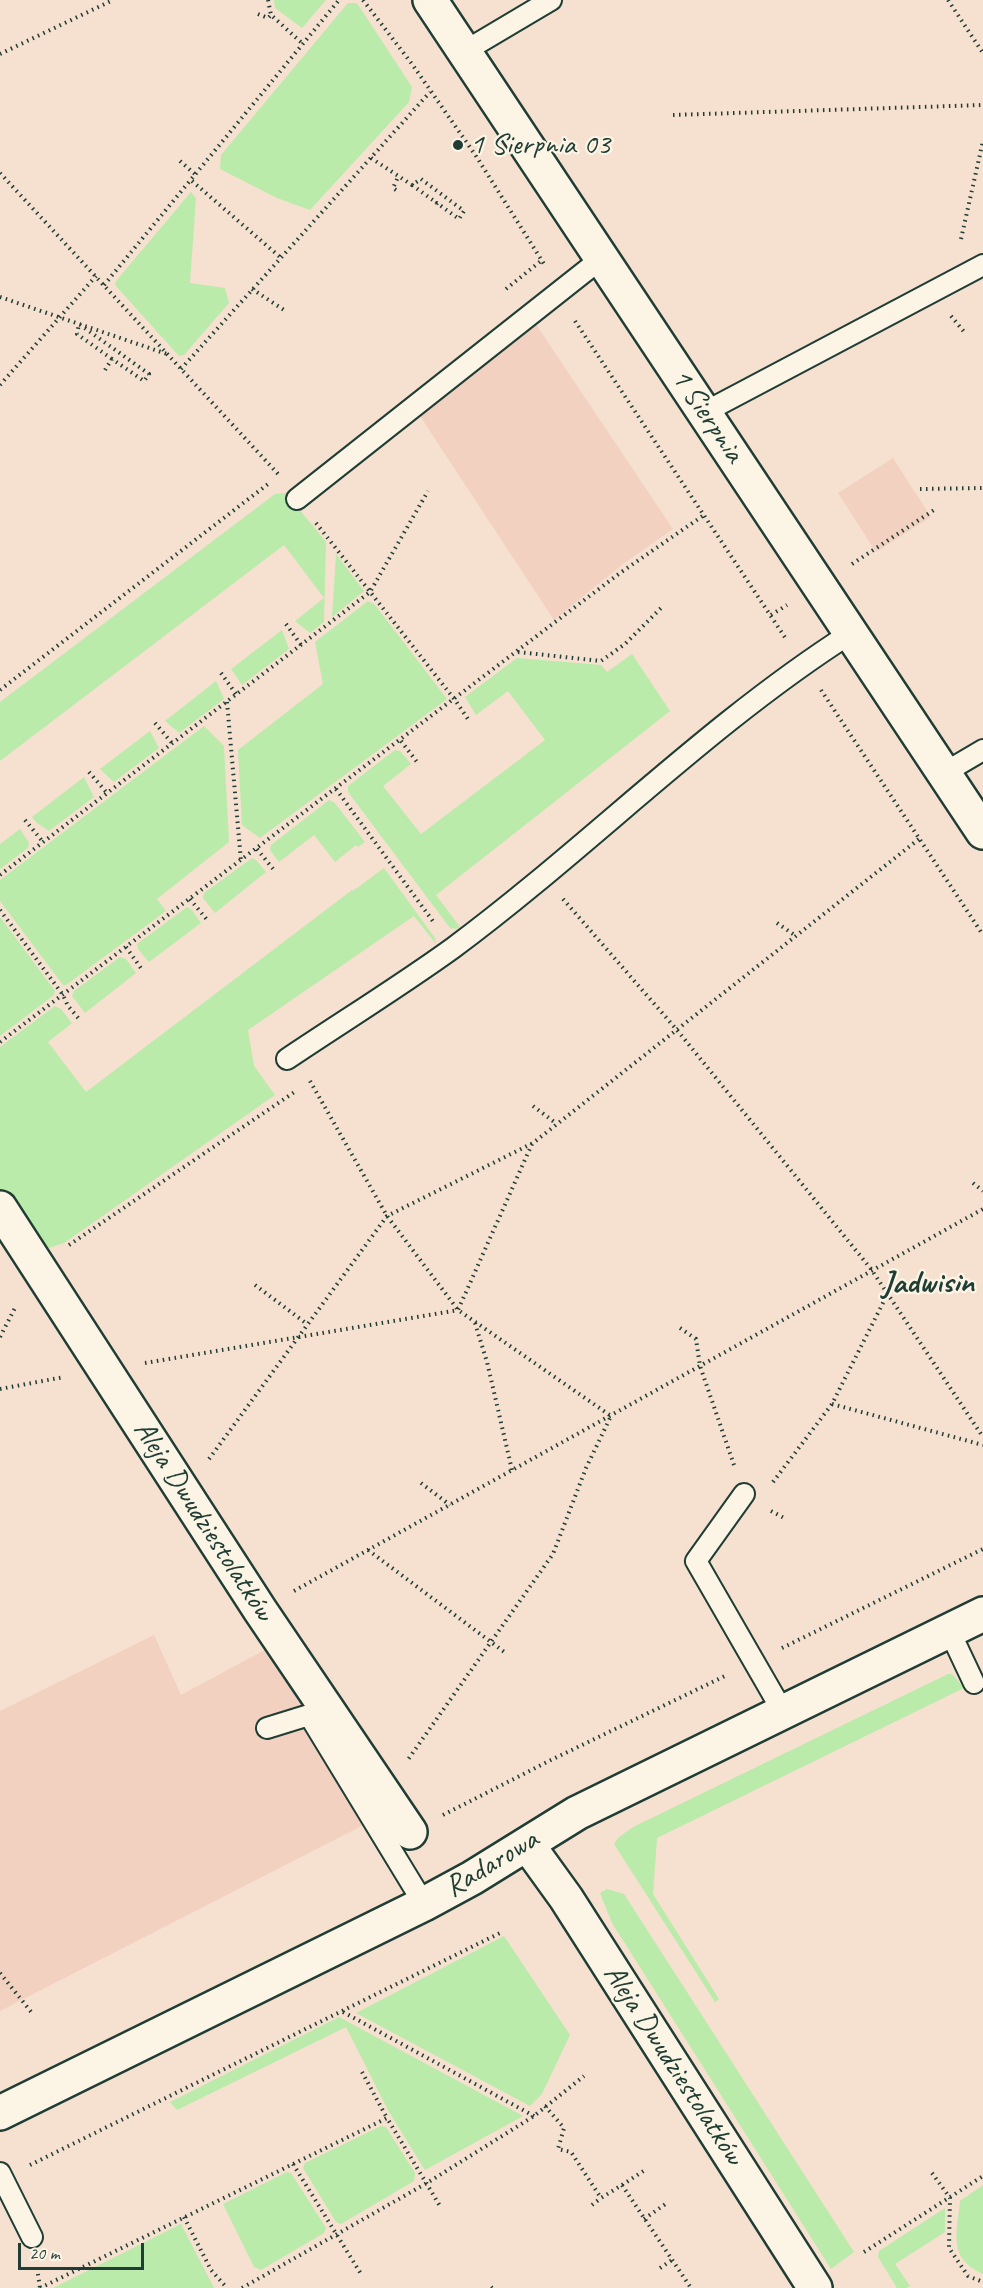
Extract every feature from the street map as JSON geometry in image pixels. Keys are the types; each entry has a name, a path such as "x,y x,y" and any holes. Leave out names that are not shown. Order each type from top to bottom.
{"street":[{"name":"1 Sierpnia","path":"430,0 983,832"},
{"name":"Aleja Dwudziestolatków","path":"0,1208 260,1610 410,1832"},
{"name":"Radarowa","path":"0,2113 424,1904 472,1878 577,1813 983,1614"},
{"name":"Aleja Dwudziestolatków","path":"527,1844 566,1898 815,2288"}],"lane":[{"path":"465,51 551,0"},
{"path":"297,499 602,258"},
{"path":"705,412 983,265"},
{"path":"287,1059 453,948 802,664 851,633"},
{"path":"944,773 983,750"},
{"path":"744,1494 696,1561 783,1712"},
{"path":"949,1630 974,1683"},
{"path":"267,1728 309,1714 424,1904"},
{"path":"1,2176 32,2237"}],"path":[{"path":"0,54 113,0"},
{"path":"104,285 339,0"},
{"path":"363,0 412,64 476,156 542,260 557,293 983,934"},
{"path":"948,0 983,53"},
{"path":"267,1 271,15 303,44"},
{"path":"258,14 268,18 271,15"},
{"path":"181,369 430,92"},
{"path":"674,115 983,105"},
{"path":"951,282 983,141"},
{"path":"371,158 459,219 464,211 421,179 412,185"},
{"path":"180,161 196,175"},
{"path":"0,172 279,475 470,722"},
{"path":"396,190 393,188 398,177"},
{"path":"192,181 280,257"},
{"path":"434,208 437,203"},
{"path":"0,385 96,276"},
{"path":"252,289 284,310"},
{"path":"0,297 168,355"},
{"path":"79,324 149,374 144,381 77,334 79,324"},
{"path":"105,370 112,359"},
{"path":"920,489 983,488"},
{"path":"0,875 370,592 428,491"},
{"path":"843,569 934,510"},
{"path":"0,1042 401,741 620,573 704,515"},
{"path":"518,652 601,661 626,644 664,605"},
{"path":"286,624 301,645"},
{"path":"221,673 236,694"},
{"path":"226,702 241,861"},
{"path":"155,723 172,743"},
{"path":"401,741 417,762"},
{"path":"89,772 106,793"},
{"path":"336,789 453,948"},
{"path":"25,820 43,842"},
{"path":"184,1492 387,1216 533,1143 920,839"},
{"path":"257,849 273,870"},
{"path":"543,875 677,1030 871,1269 983,1437"},
{"path":"190,899 208,921"},
{"path":"0,910 80,1020"},
{"path":"777,922 796,936"},
{"path":"126,947 143,971"},
{"path":"310,1082 387,1216 458,1310 611,1416"},
{"path":"533,1106 557,1124"},
{"path":"458,1310 533,1143"},
{"path":"973,1184 983,1191"},
{"path":"260,1610 871,1269 983,1209"},
{"path":"255,1286 307,1324"},
{"path":"680,1328 696,1339 700,1366 744,1494 758,1503 832,1404 887,1295"},
{"path":"0,1389 458,1310"},
{"path":"474,1321 487,1362 513,1470"},
{"path":"832,1404 983,1445"},
{"path":"385,1794 553,1554 586,1468 611,1416"},
{"path":"421,1483 450,1505"},
{"path":"410,1832 550,1760 983,1549"},
{"path":"368,1550 507,1654"},
{"path":"1,2176 500,1933"},
{"path":"0,1972 32,2013"},
{"path":"342,2011 534,2116"},
{"path":"362,2072 440,2206"},
{"path":"242,2288 427,2183 534,2116 584,2076"},
{"path":"546,2106 564,2128 558,2149 571,2152 602,2198"},
{"path":"40,2288 387,2118"},
{"path":"293,2164 361,2274"},
{"path":"592,2205 645,2170"},
{"path":"932,2173 950,2198 949,2248 968,2276 983,2282"},
{"path":"864,2252 983,2176"},
{"path":"622,2185 691,2288"},
{"path":"644,2218 667,2203"},
{"path":"184,2217 211,2270 227,2288"},
{"path":"660,2268 672,2260"}],"shaded area":[{"path":"535,323 673,529 623,564 554,620 420,416"},
{"path":"893,458 931,517 876,552 838,493"},
{"path":"154,1635 181,1695 276,1644 385,1814 0,2011 0,1711"}],"green space":[{"path":"274,0 326,0 302,28 275,8"},
{"path":"348,3 357,3 412,87 409,102 310,210 277,198 220,169 221,155"},
{"path":"191,192 196,198 190,283 225,288 229,303 184,355 179,356 115,285"},
{"path":"286,493 326,542 324,622 310,633 295,621 324,598 284,545 0,761 0,702 275,494"},
{"path":"336,554 364,591 332,617"},
{"path":"368,601 375,605 447,699 260,838 242,825 238,750 323,684 315,642"},
{"path":"282,630 289,649 242,685 231,669"},
{"path":"632,654 670,711 436,895 460,927 450,928 348,792 348,786 395,750 400,751 411,764 383,786 421,834 545,740 508,691 476,715 465,697 517,658 601,665 607,672"},
{"path":"216,681 224,699 179,733 165,721"},
{"path":"204,726 224,746 229,842 157,899 166,911 63,985 0,901 0,880"},
{"path":"150,731 159,748 114,782 100,769"},
{"path":"84,777 94,797 49,831 37,823 32,817"},
{"path":"329,800 334,802 365,842 358,847 356,845 335,862 314,835 279,862 270,850 271,845"},
{"path":"20,829 29,843 28,848 0,869 0,844"},
{"path":"252,858 266,872 215,913 203,898 204,893"},
{"path":"384,868 435,938 436,944 414,916 248,1030 254,1066 275,1095 64,1243 37,1252 0,1196 0,1047 55,1006 61,1009 72,1023 48,1042 86,1092"},
{"path":"187,907 201,923 149,962 138,949 137,944"},
{"path":"0,917 55,991 54,995 0,1036"},
{"path":"120,957 126,959 136,973 85,1013 72,996 74,991"},
{"path":"952,1674 964,1688 657,1838 653,1894 719,1999 715,2002 614,1844 619,1837 633,1827"},
{"path":"607,1889 624,1894 854,2252 831,2269 612,1923 600,1893"},
{"path":"504,1936 570,2035 542,2094 530,2106 356,2013"},
{"path":"339,2017 523,2116 425,2170 389,2112 346,2027 177,2110 170,2102"},
{"path":"381,2126 386,2127 415,2173 414,2181 341,2224 336,2222 303,2168 305,2163"},
{"path":"287,2172 291,2173 326,2228 324,2233 261,2270 254,2267 223,2204"},
{"path":"983,2185 983,2274 964,2260 959,2252 956,2234 960,2201"},
{"path":"945,2208 945,2232 895,2264 910,2286 897,2288 878,2257 879,2251"},
{"path":"181,2224 214,2288 53,2288"}],"place":[{"name":"1 Sierpnia 03","path":"458,145"}],"district":[{"name":"Jadwisin","path":"928,1284"}]}
